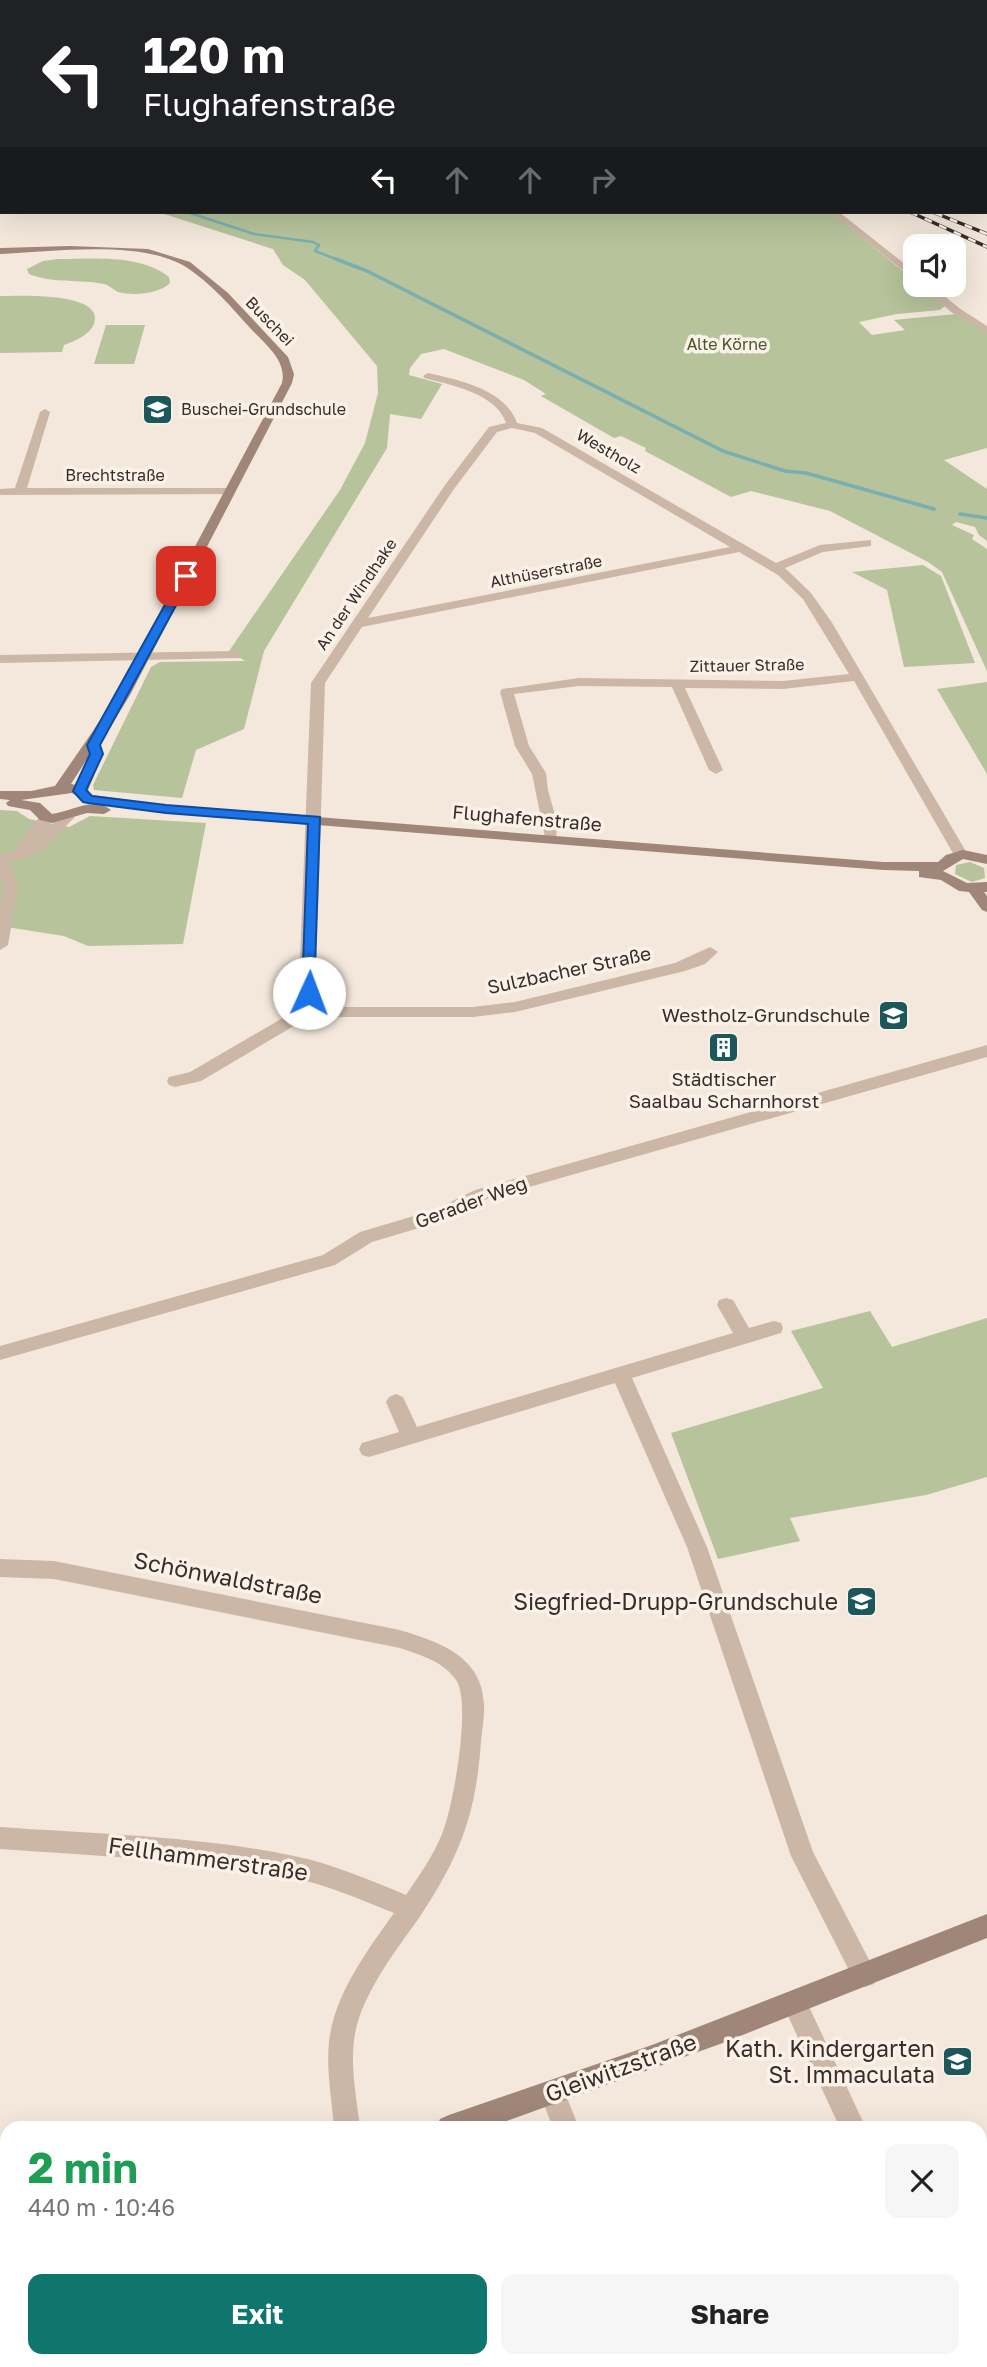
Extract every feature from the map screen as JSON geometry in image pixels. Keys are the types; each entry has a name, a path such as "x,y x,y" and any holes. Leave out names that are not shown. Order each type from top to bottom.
{"street":[{"path":"836,214 903,267"},
{"name":"Buschei","path":"0,251 127,250 179,260 201,274 279,354 289,369 287,383 143,657 93,745 84,753 61,788"},
{"path":"939,297 987,330"},
{"path":"428,376 457,383 502,406 511,415 512,425"},
{"path":"20,492 45,412"},
{"name":"Westholz","path":"512,425 538,430 775,568 812,603 961,855"},
{"name":"An der Windhake","path":"306,1012 309,993 318,683 449,487 485,439 493,429 512,425"},
{"name":"Brechtstraße","path":"0,492 230,491"},
{"path":"775,568 820,549 867,543"},
{"name":"Althüserstraße","path":"357,624 741,548"},
{"path":"0,659 235,655"},
{"name":"Zittauer Straße","path":"551,839 552,828 538,785 539,773 530,764 507,692 579,682 783,685 858,677"},
{"name":"Zittauer Straße","path":"677,684 716,770"},
{"name":"Buschei","path":"84,800 96,754 93,745"},
{"name":"Flughafenstraße","path":"0,802 39,800 61,788 84,800 166,809 883,866 899,872 943,872 958,886 980,888"},
{"name":"Flughafenstraße","path":"0,795 39,800"},
{"path":"6,859 36,834 47,817 38,812 39,800"},
{"name":"Flughafenstraße","path":"47,817 68,817 84,800"},
{"path":"6,859 35,849 68,817"},
{"path":"943,872 947,860 961,855 987,860"},
{"path":"0,945 11,887 6,859"},
{"path":"980,888 987,907"},
{"name":"Sulzbacher Straße","path":"306,1012 473,1012 515,1007 679,967 699,960 710,952"},
{"path":"175,1081 195,1077 306,1012"},
{"name":"Gerader Weg","path":"0,1353 329,1260 366,1237 440,1215 481,1194 987,1051"},
{"path":"726,1306 744,1336"},
{"path":"369,1449 774,1328"},
{"path":"620,1373 697,1547 803,1856 865,1975"},
{"path":"396,1402 411,1436"},
{"name":"Schönwaldstraße","path":"0,1568 54,1570 400,1639 443,1653 463,1670 473,1698 470,1752 461,1812 447,1849 410,1908"},
{"name":"Fellhammerstraße","path":"0,1838 159,1849 294,1867 335,1878 410,1908"},
{"path":"346,2121 341,2052 348,2014 364,1982 410,1908"},
{"name":"Gleiwitzstraße","path":"471,2121 554,2094 987,1926"},
{"path":"794,2003 850,2121"},
{"path":"554,2094 564,2121"}],"green space":[{"name":"Alte Körne","path":"164,214 833,214 903,271 903,297 934,297 945,306 940,310 897,314 859,322 872,335 905,330 894,320 956,314 987,332 987,448 944,460 987,489 987,541 979,535 975,527 956,522 952,525 974,535 972,539 987,549 987,671 942,572 928,562 830,511 751,491 731,497 645,451 646,448 621,436 614,438 541,396 546,394 524,380 444,349 421,354 410,368 409,375 442,384 421,419 390,414 387,448 264,651 244,729 196,750 182,798 94,790 93,785 151,667 160,662 245,661 229,651 340,490 365,443 378,393 377,366 305,280 283,265 273,249"},
{"path":"116,259 144,264 169,277 170,283 153,292 131,294 118,292 104,284 48,279 29,274 27,269 43,261"},
{"path":"0,296 40,296 74,301 87,306 94,313 94,324 85,335 64,345 62,352 0,353"},
{"path":"106,325 145,325 134,364 94,364"},
{"path":"923,565 941,576 975,663 904,667 887,590 852,572"},
{"path":"987,682 987,774 937,689"},
{"path":"0,810 17,811 29,819 69,827 90,816 206,823 183,944 88,946 64,936 0,926"},
{"path":"970,862 984,868 985,878 972,882 955,874 956,865"},
{"path":"870,1311 892,1347 987,1318 987,1477 926,1495 790,1518 800,1541 718,1559 671,1433 823,1388 791,1331"}],"waterway":[{"name":"Alte Körne","path":"193,214 254,234 313,242 319,245 315,251 341,261"},
{"name":"Alte Körne","path":"336,259 367,271 723,451 785,471 806,473 934,509"},
{"name":"Alte Körne","path":"960,514 987,518"}],"railway":[{"path":"914,214 987,247"},
{"path":"937,214 987,234"}],"place":[{"name":"Buschei-Grundschule","path":"158,409"},
{"name":"Westholz-Grundschule","path":"893,1015"},
{"name":"Städtischer Saalbau Scharnhorst","path":"724,1048"},
{"name":"Siegfried-Drupp-Grundschule","path":"861,1602"},
{"name":"Kath. Kindergarten St. Immaculata","path":"958,2062"}],"route":[{"path":"186,576 93,745 96,754 81,782 80,791 88,799 166,809 315,820 309,993"}]}
